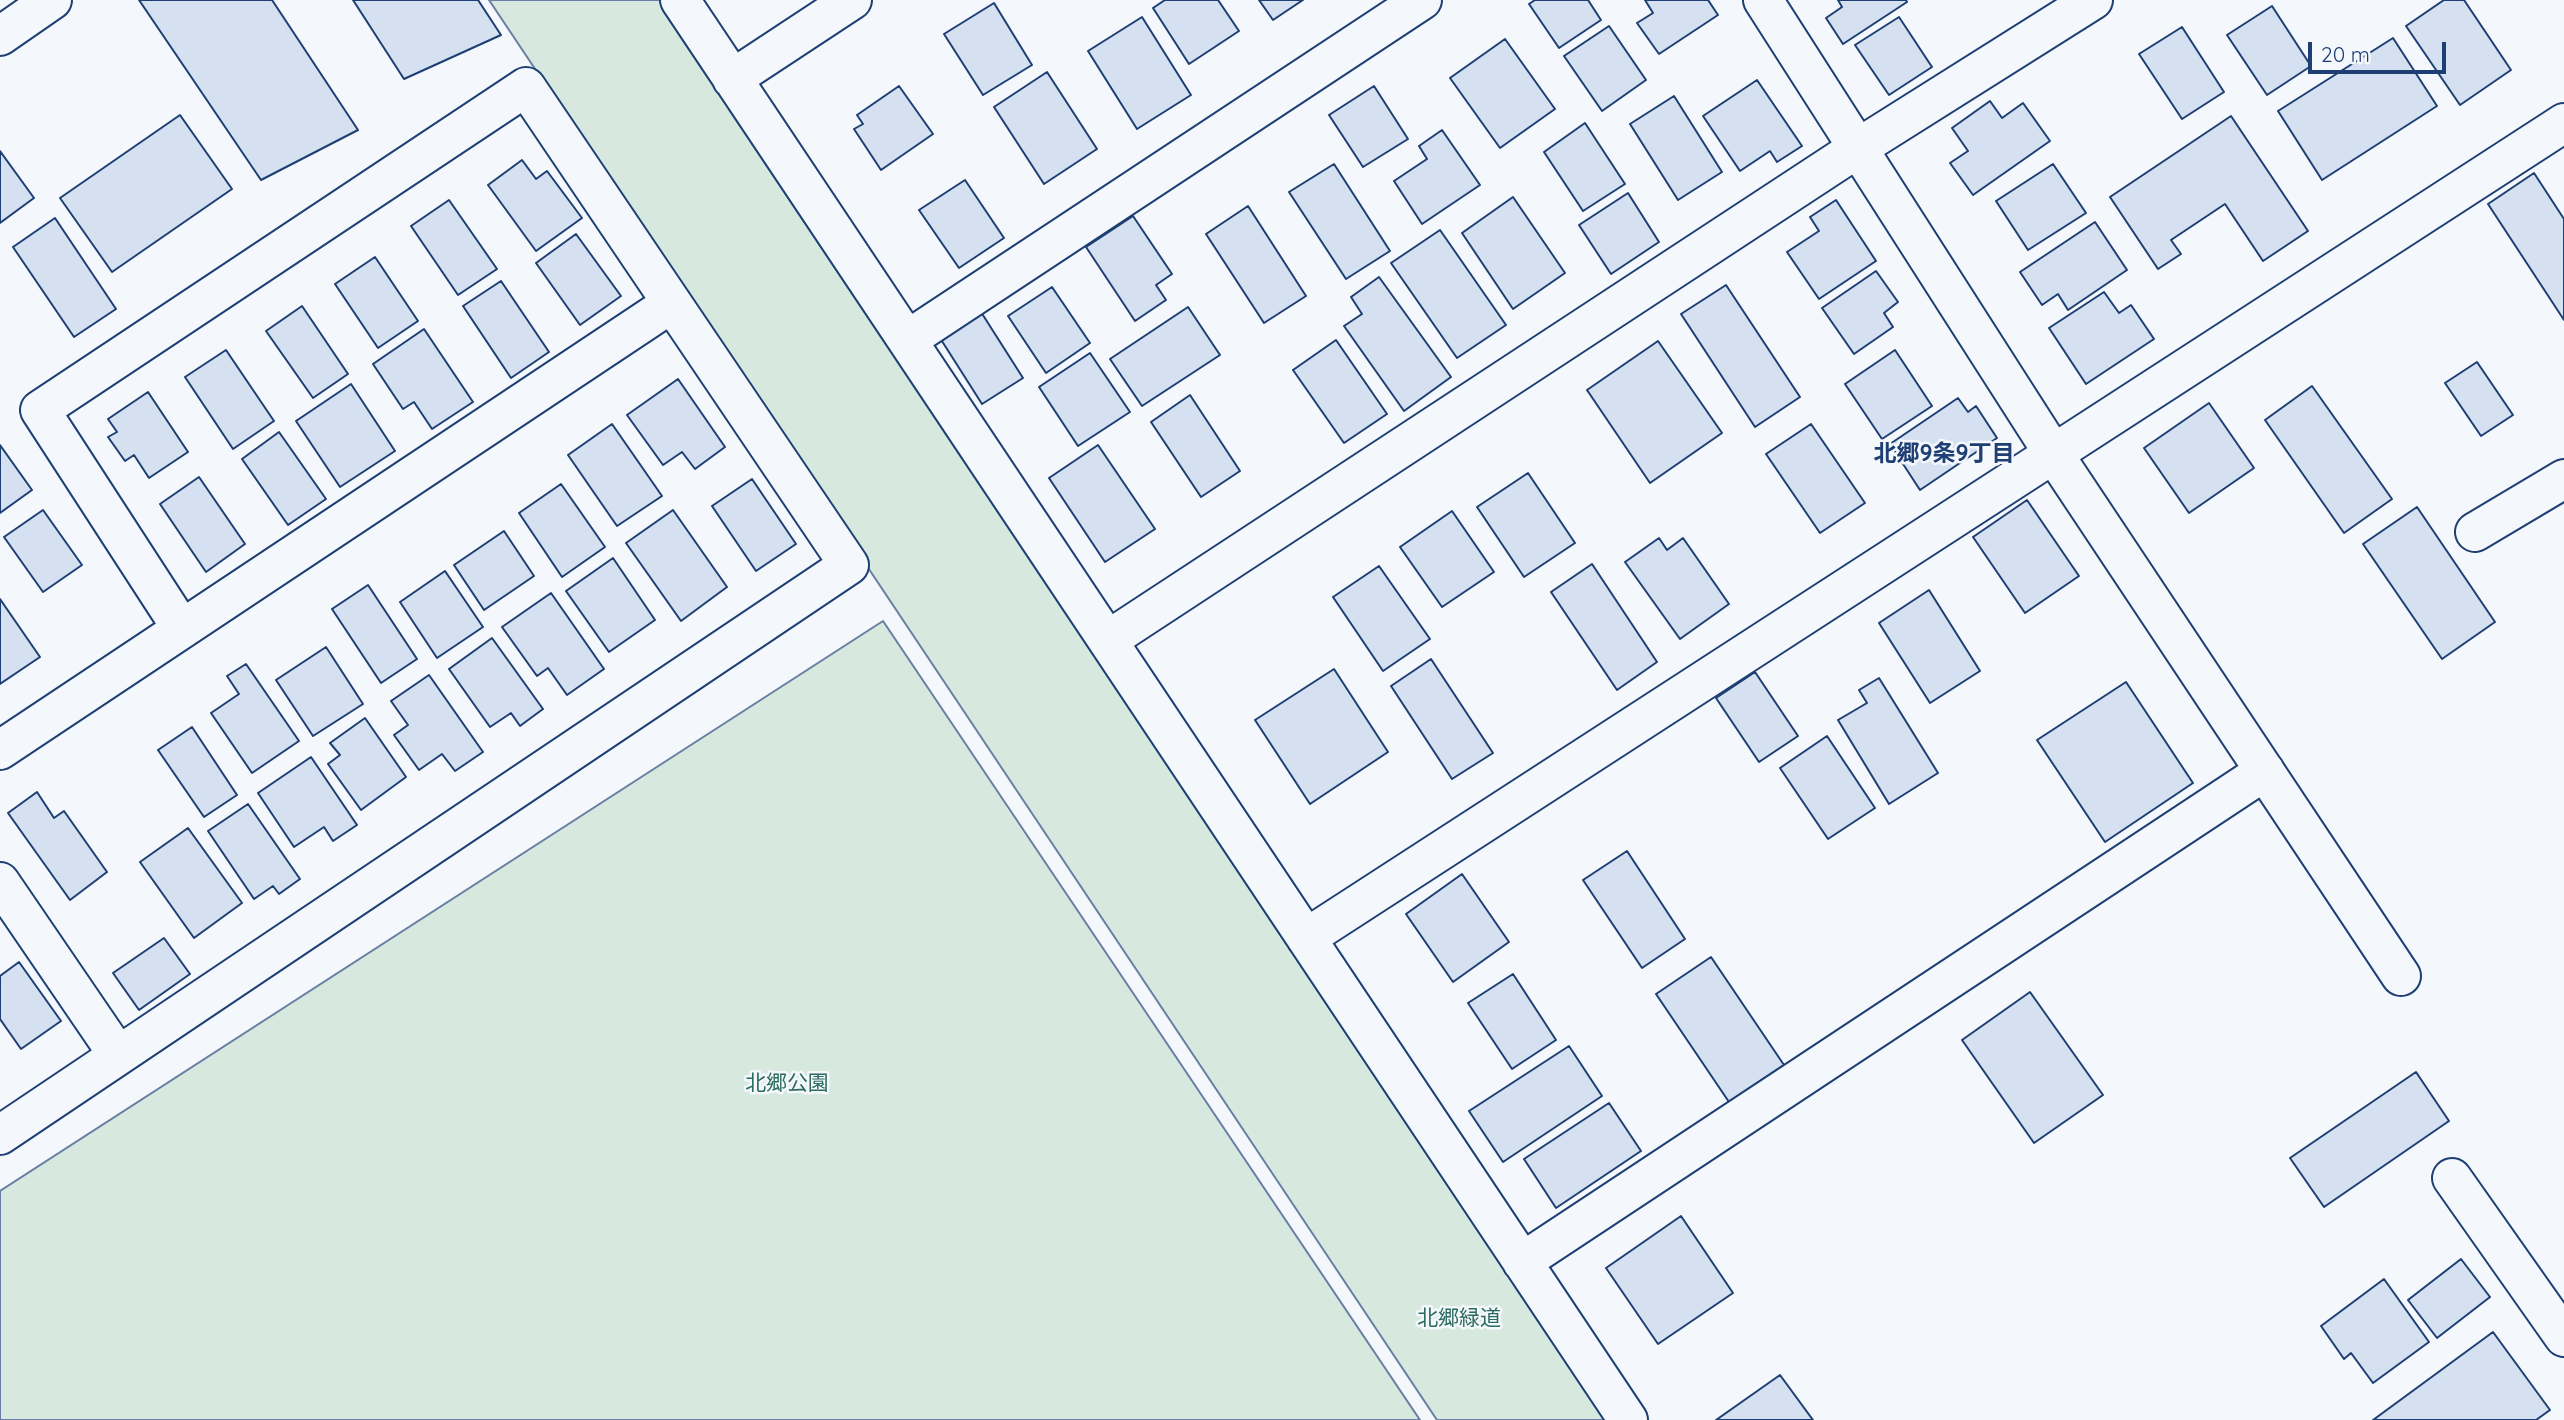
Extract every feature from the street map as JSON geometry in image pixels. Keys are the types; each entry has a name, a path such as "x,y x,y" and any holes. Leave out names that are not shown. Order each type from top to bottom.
{"street":[{"path":"0,36 52,0"},
{"path":"680,0 1628,1420"},
{"path":"732,79 852,0"},
{"path":"907,340 1422,0"},
{"path":"1762,0 2053,453 2401,976"},
{"path":"1108,640 1858,148 2093,0"},
{"path":"0,1135 849,565 526,88 40,410 182,629"},
{"path":"1306,938 2564,123"},
{"path":"0,750 672,303"},
{"path":"2475,532 2564,480"},
{"path":"1522,1262 2265,771"},
{"path":"0,882 118,1055"},
{"path":"2452,1178 2564,1337"}],"green space":[{"name":"北郷緑道","path":"489,0 667,0 1616,1420 1437,1420"},
{"name":"北郷公園","path":"883,621 1420,1420 0,1420 0,1191"}],"building":[{"path":"139,0 272,0 358,130 261,180"},
{"path":"353,0 478,0 501,35 404,79"},
{"path":"1165,0 1218,0 1239,31 1189,64 1153,8"},
{"path":"1259,0 1303,0 1273,20"},
{"path":"1535,0 1588,0 1601,20 1559,48 1529,4"},
{"path":"1645,0 1708,0 1718,15 1659,54 1637,23 1653,13"},
{"path":"1838,0 1907,2 1843,44 1826,18 1842,7"},
{"path":"2444,0 2464,0 2511,70 2460,105 2406,26"},
{"path":"994,3 1032,65 983,95 944,34"},
{"path":"2272,6 2311,66 2267,95 2227,35"},
{"path":"1142,17 1191,95 1137,129 1088,51"},
{"path":"1899,17 1932,67 1889,95 1855,45"},
{"path":"1609,26 1646,80 1602,111 1564,56"},
{"path":"2182,27 2224,92 2182,119 2139,54"},
{"path":"2393,38 2437,106 2322,180 2278,111"},
{"path":"1505,39 1555,109 1500,148 1450,78"},
{"path":"1047,72 1097,149 1044,184 994,107"},
{"path":"1757,80 1802,146 1777,162 1770,151 1740,171 1703,116"},
{"path":"899,86 933,134 881,170 854,129 863,124 857,115"},
{"path":"1374,86 1408,139 1363,167 1329,115"},
{"path":"1674,96 1722,172 1678,200 1630,124"},
{"path":"1990,101 2002,118 2023,103 2050,141 1973,195 1950,163 1968,151 1952,128"},
{"path":"180,115 232,189 112,272 60,198"},
{"path":"2231,116 2308,231 2263,261 2225,204 2171,240 2181,254 2158,269 2110,197"},
{"path":"1585,123 1625,184 1583,211 1544,152"},
{"path":"1442,130 1480,185 1422,224 1394,181 1427,159 1419,146"},
{"path":"0,151 34,198 0,223"},
{"path":"522,160 536,179 547,171 582,218 536,251 488,185"},
{"path":"1334,164 1390,251 1346,279 1289,192"},
{"path":"2053,164 2086,213 2028,250 1996,201"},
{"path":"2534,173 2564,219 2564,320 2488,204"},
{"path":"965,180 1004,238 959,268 919,210"},
{"path":"1628,193 1659,242 1611,274 1579,225"},
{"path":"1513,197 1565,273 1513,309 1462,233"},
{"path":"449,200 497,269 458,295 411,226"},
{"path":"1836,200 1876,261 1819,299 1787,252 1819,231 1810,217"},
{"path":"1248,206 1306,296 1264,323 1206,234"},
{"path":"1133,216 1172,274 1156,285 1166,300 1135,321 1086,247"},
{"path":"55,218 116,309 74,337 13,247"},
{"path":"2095,222 2127,270 2068,310 2058,294 2042,305 2020,272"},
{"path":"1440,230 1506,325 1457,358 1391,263"},
{"path":"576,234 621,296 580,325 536,263"},
{"path":"375,257 418,321 378,348 335,284"},
{"path":"1876,271 1898,302 1884,313 1893,327 1854,354 1822,308"},
{"path":"1379,277 1451,377 1404,411 1344,326 1362,314 1351,297"},
{"path":"501,281 549,352 511,378 463,306"},
{"path":"1726,285 1800,397 1755,427 1681,314"},
{"path":"1052,287 1090,343 1046,373 1008,316"},
{"path":"2104,292 2119,313 2131,305 2154,339 2086,384 2049,328"},
{"path":"302,306 348,374 313,398 266,331"},
{"path":"1188,307 1220,355 1142,406 1110,359"},
{"path":"981,312 1023,378 982,404 940,338"},
{"path":"424,329 473,402 432,429 414,402 403,409 373,364"},
{"path":"1336,340 1387,414 1344,443 1293,370"},
{"path":"1658,341 1722,433 1650,483 1587,390"},
{"path":"226,350 274,421 233,449 185,377"},
{"path":"1895,350 1932,406 1882,439 1845,384"},
{"path":"1090,353 1130,412 1078,446 1039,387"},
{"path":"2477,362 2513,415 2481,436 2445,383"},
{"path":"678,379 725,447 695,469 682,452 663,465 627,415"},
{"path":"351,384 395,451 340,487 296,421"},
{"path":"2312,386 2392,499 2344,533 2265,420"},
{"path":"148,392 188,452 149,478 134,455 125,461 108,437 117,432 108,419"},
{"path":"1190,395 1240,471 1201,497 1151,422"},
{"path":"1958,398 1968,412 1976,406 1997,438 1920,490 1890,444"},
{"path":"2209,403 2254,468 2189,513 2144,448"},
{"path":"612,424 662,496 617,526 568,455"},
{"path":"1811,424 1865,503 1820,533 1766,454"},
{"path":"279,432 326,499 288,525 242,459"},
{"path":"0,445 32,490 0,513"},
{"path":"1098,445 1155,529 1105,562 1049,478"},
{"path":"1528,473 1575,543 1524,577 1477,507"},
{"path":"199,477 245,544 206,572 160,504"},
{"path":"752,479 796,544 756,571 712,506"},
{"path":"561,484 605,547 562,577 519,513"},
{"path":"2027,500 2079,576 2025,613 1973,537"},
{"path":"2417,507 2495,622 2442,659 2363,544"},
{"path":"43,510 82,565 43,592 4,537"},
{"path":"673,510 727,587 681,621 626,543"},
{"path":"1452,511 1494,572 1442,607 1400,547"},
{"path":"504,531 534,576 484,610 454,565"},
{"path":"1659,538 1667,550 1683,538 1729,604 1680,639 1625,562"},
{"path":"613,558 655,620 609,652 566,591"},
{"path":"1592,564 1657,662 1617,690 1551,592"},
{"path":"1379,566 1430,639 1383,671 1333,597"},
{"path":"445,571 483,627 437,658 400,602"},
{"path":"368,585 417,659 381,683 332,609"},
{"path":"1929,590 1980,671 1930,703 1879,623"},
{"path":"551,593 604,669 567,695 548,668 537,676 502,627"},
{"path":"0,599 40,657 0,684"},
{"path":"492,638 543,709 520,726 511,713 490,727 449,669"},
{"path":"326,647 363,704 313,736 276,680"},
{"path":"1431,659 1493,753 1452,779 1391,686"},
{"path":"246,664 299,741 252,773 211,713 239,694 227,676"},
{"path":"1334,669 1388,752 1310,804 1255,720"},
{"path":"1755,672 1798,736 1759,762 1716,698"},
{"path":"429,675 483,752 455,771 442,754 419,770 394,735 408,725 391,701"},
{"path":"1879,678 1938,773 1889,804 1838,720 1867,703 1859,690"},
{"path":"2126,682 2193,783 2105,842 2037,740"},
{"path":"365,718 406,777 361,810 328,764 340,755 330,743"},
{"path":"192,727 237,795 204,817 158,750"},
{"path":"1827,736 1875,808 1828,839 1780,768"},
{"path":"311,757 357,825 333,841 324,827 294,847 258,793"},
{"path":"37,792 54,818 64,811 107,872 70,900 8,813"},
{"path":"248,804 300,879 279,894 273,886 254,899 208,831"},
{"path":"188,828 242,903 194,938 140,862"},
{"path":"1627,851 1685,939 1642,968 1583,880"},
{"path":"1462,874 1509,942 1453,982 1406,914"},
{"path":"164,938 190,974 139,1010 113,973"},
{"path":"1711,957 1784,1065 1729,1102 1656,994"},
{"path":"19,962 61,1021 21,1049 0,1019 0,976"},
{"path":"1513,974 1556,1040 1512,1069 1468,1003"},
{"path":"2030,992 2103,1095 2034,1143 1962,1040"},
{"path":"1569,1046 1602,1096 1503,1162 1469,1111"},
{"path":"2416,1072 2449,1121 2324,1207 2290,1158"},
{"path":"1609,1103 1641,1151 1556,1208 1524,1159"},
{"path":"1681,1216 1733,1293 1658,1344 1606,1268"},
{"path":"2461,1259 2490,1297 2437,1338 2408,1300"},
{"path":"2384,1279 2429,1342 2373,1383 2351,1353 2344,1359 2321,1326"},
{"path":"2493,1332 2550,1410 2536,1420 2373,1420"},
{"path":"1780,1375 1813,1420 1716,1420"}],"district":[{"name":"北郷9条9丁目","path":"1944,454"}]}
